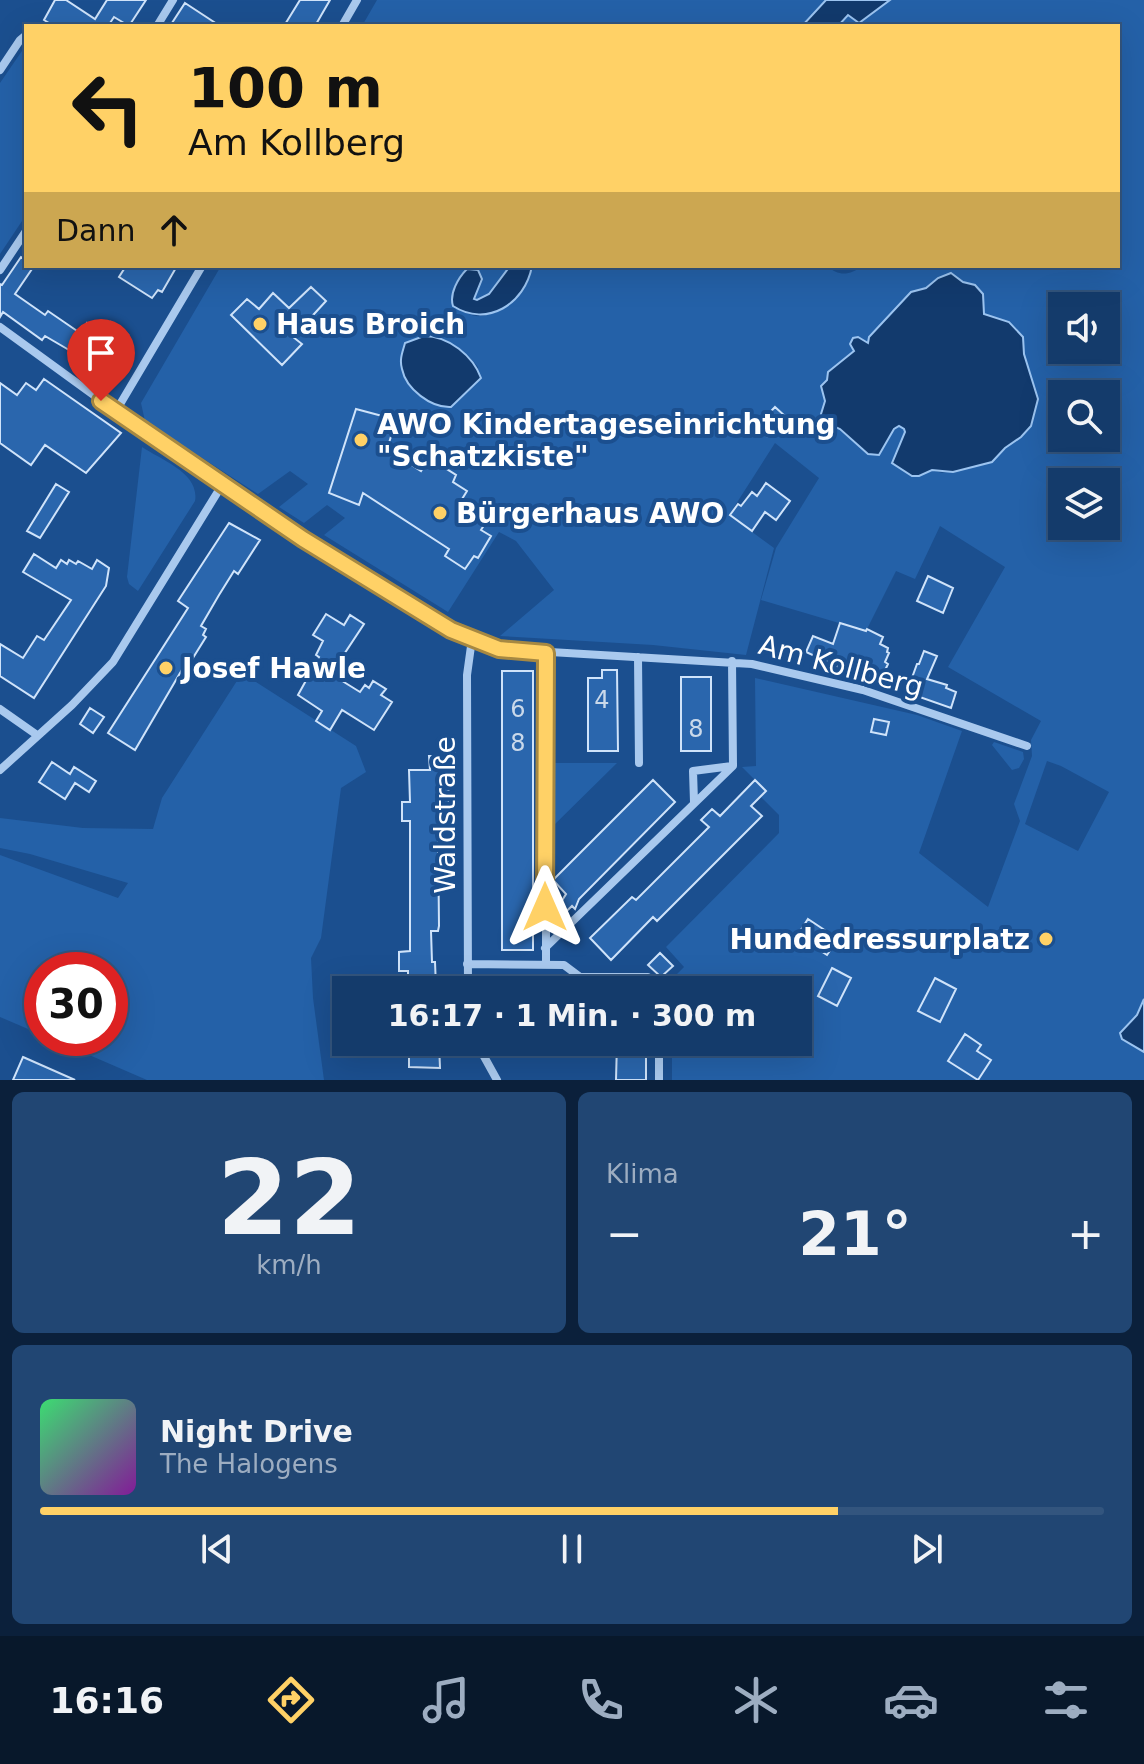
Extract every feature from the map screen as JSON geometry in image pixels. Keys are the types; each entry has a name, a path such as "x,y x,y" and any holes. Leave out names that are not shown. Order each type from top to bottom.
{"street":[{"path":"158,24 173,0"},
{"path":"343,24 357,0"},
{"path":"0,70 24,37"},
{"path":"0,270 24,234"},
{"path":"116,411 201,268"},
{"path":"0,327 222,485 451,630 472,639"},
{"path":"0,770 72,705 113,662 222,485"},
{"name":"Am Kollberg","path":"472,639 499,649 546,653 732,661 863,690 1027,746"},
{"name":"Waldstraße","path":"467,976 467,675 472,639"},
{"path":"546,653 546,965"},
{"path":"638,657 639,763"},
{"path":"545,948 733,766 732,661"},
{"path":"0,709 37,735"},
{"path":"694,802 693,771 733,766"},
{"path":"467,964 564,965 579,976"},
{"path":"484,1056 497,1080"},
{"path":"659,1056 659,1080"}],"shaded area":[{"path":"377,0 826,0 804,24 363,24"},
{"path":"826,0 890,0 859,23 848,15 840,24 804,24"},
{"path":"890,0 1144,0 1144,999 1137,1015 1132,1046 1144,1052 1144,1080 672,1080 672,1056 812,1056 812,976 675,976 684,967 666,947 779,833 779,815 761,797 766,791 742,767 756,766 755,678 917,715 962,731 919,853 988,907 1020,821 1014,804 1032,756 1031,740 1041,721 948,667 1005,567 940,526 915,579 896,571 866,631 761,600 776,548 819,478 775,443 729,515 774,548 746,655 653,645 500,636 554,590 516,541 499,532 448,612 324,535 345,518 327,505 304,523 279,507 308,484 290,471 258,494 145,421 141,403 220,268 509,268 489,295 473,299 477,290 457,309 478,316 499,311 515,299 532,268 831,268 845,274 858,268 1120,268 1120,24 840,24 848,15 861,22","holes":["932,282 983,307 984,314 1012,324 1023,337 1032,382 1031,426 989,463 942,473 932,470 912,476 892,463 904,429 899,426 894,429 879,455 868,454 821,414 825,401 821,386 862,343 870,342 869,337 911,292 926,288","424,336 439,339 461,350 478,367 477,383 451,407 427,400 411,387 406,378 403,367 405,343","1047,761 1109,792 1078,851 1025,824"]},
{"path":"24,48 24,218 0,254 0,83"},
{"path":"508,268 531,268 521,291 503,308 479,314 453,306 455,286 467,269 478,270 482,279 474,299 489,294"},
{"path":"951,273 963,282 975,285 983,294 984,314 1009,322 1023,337 1024,354 1038,399 1031,426 992,462 953,472 932,470 912,476 892,463 904,429 899,426 894,429 879,455 868,454 840,429 826,423 821,414 825,401 821,386 827,380 828,372 854,351 850,344 853,338 858,337 868,343 869,337 911,292 926,288 938,278"},
{"path":"424,336 451,343 472,362 481,378 451,407 435,404 420,396 404,376 401,362 405,343"},
{"path":"142,447 185,475 192,483 195,501 138,591 129,584 127,577"},
{"path":"242,673 356,746 366,772 341,788 321,938 311,958 324,1080 147,1080 92,1056 128,1056 128,952 24,952 24,1027 0,1017 0,855 118,898 128,883 0,848 0,818 83,828 153,829 162,798"},
{"path":"994,742 1023,752 1024,759 1019,768 1012,770 992,745"},
{"path":"551,763 617,763 551,828"},
{"path":"1144,999 1144,1052 1122,1039 1120,1033 1137,1015"}],"building":[{"path":"55,0 66,0 95,19 107,0 146,0 130,24 114,17 109,24 51,24 44,20"},
{"path":"300,0 330,0 316,24 285,24"},
{"path":"185,3 217,24 171,24"},
{"path":"21,257 24,259 24,268 33,268 15,294 45,315 48,311 80,333 69,350 45,336 42,340 3,312 0,317 2,285"},
{"path":"125,268 176,268 162,292 158,290 152,298 119,277"},
{"name":"Haus Broich","path":"311,287 326,301 293,337 302,344 282,365 231,315 247,299 259,309 273,293 289,308"},
{"path":"111,322 128,335 122,343 129,348 115,368 76,339 87,323 102,334"},
{"path":"44,379 121,433 86,473 45,445 31,465 0,443 0,383 17,395 26,383 36,390"},
{"path":"775,407 785,416 767,436 756,427"},
{"path":"356,409 386,417 385,421 395,424 387,449 421,471 429,458 456,475 453,482 467,491 459,504 486,522 481,530 491,536 478,558 474,556 465,569 445,556 449,549 363,493 359,505 329,493"},
{"path":"766,483 790,501 776,520 765,512 752,531 730,515 752,492 757,496"},
{"path":"56,484 69,492 40,538 27,531"},
{"path":"229,523 260,540 238,574 234,571 219,595 201,626 206,629 203,635 206,637 186,669 183,668 135,750 108,733 188,608 178,601"},
{"path":"34,554 56,568 61,560 67,564 69,560 92,569 97,560 109,568 106,586 34,698 0,676 0,644 23,658 37,636 44,640 71,600 23,572"},
{"path":"928,576 953,588 943,613 917,601"},
{"path":"326,614 344,625 350,615 364,624 331,674 360,692 365,685 369,688 373,681 386,689 381,695 392,702 374,730 342,710 330,730 316,721 322,711 298,695 319,657 316,655 323,641 313,635"},
{"path":"840,623 867,629 883,637 880,644 888,648 885,662 888,664 878,685 806,652 813,636 833,644"},
{"path":"924,651 937,656 927,679 947,685 946,688 956,692 951,708 917,696 905,697"},
{"path":"602,670 617,670 618,751 588,751 588,678 602,678"},
{"path":"502,671 533,671 533,950 502,950"},
{"path":"681,677 711,677 711,751 681,751"},
{"path":"90,708 104,717 93,733 80,724"},
{"path":"874,719 889,722 886,735 871,732"},
{"path":"441,744 455,744 455,757 448,757 449,817 440,817 438,830 439,926 438,931 431,931 436,976 408,976 408,971 399,971 399,952 410,951 410,821 402,821 402,802 410,802 409,770 430,770 429,756 442,756"},
{"path":"52,762 70,774 74,767 96,781 89,792 75,783 65,799 39,782"},
{"path":"653,780 675,802 579,899 575,909 572,906 556,921 553,915 566,894 553,880"},
{"path":"755,780 766,791 751,806 762,816 657,921 653,917 611,960 590,938 632,897 636,900 709,827 701,820 712,809 720,816"},
{"path":"808,919 838,939 827,955 797,936"},
{"path":"660,953 673,966 660,976 648,965"},
{"path":"832,968 851,978 837,1006 818,996"},
{"path":"935,978 956,989 940,1022 918,1011"},
{"path":"965,1034 981,1045 977,1051 991,1060 978,1080 948,1061"},
{"path":"409,1056 440,1056 440,1068 409,1067"},
{"path":"617,1056 646,1056 646,1080 616,1080"},
{"path":"23,1057 75,1080 13,1080"}],"place":[{"name":"Haus Broich","path":"260,324"},
{"name":"AWO Kindertageseinrichtung \"Schatzkiste\"","path":"361,440"},
{"name":"Bürgerhaus AWO","path":"440,513"},
{"name":"Josef Hawle","path":"166,668"},
{"name":"Hundedressurplatz","path":"1046,939"}],"route":[{"path":"101,401 303,539 451,630 499,649 546,653 545,907"}]}
